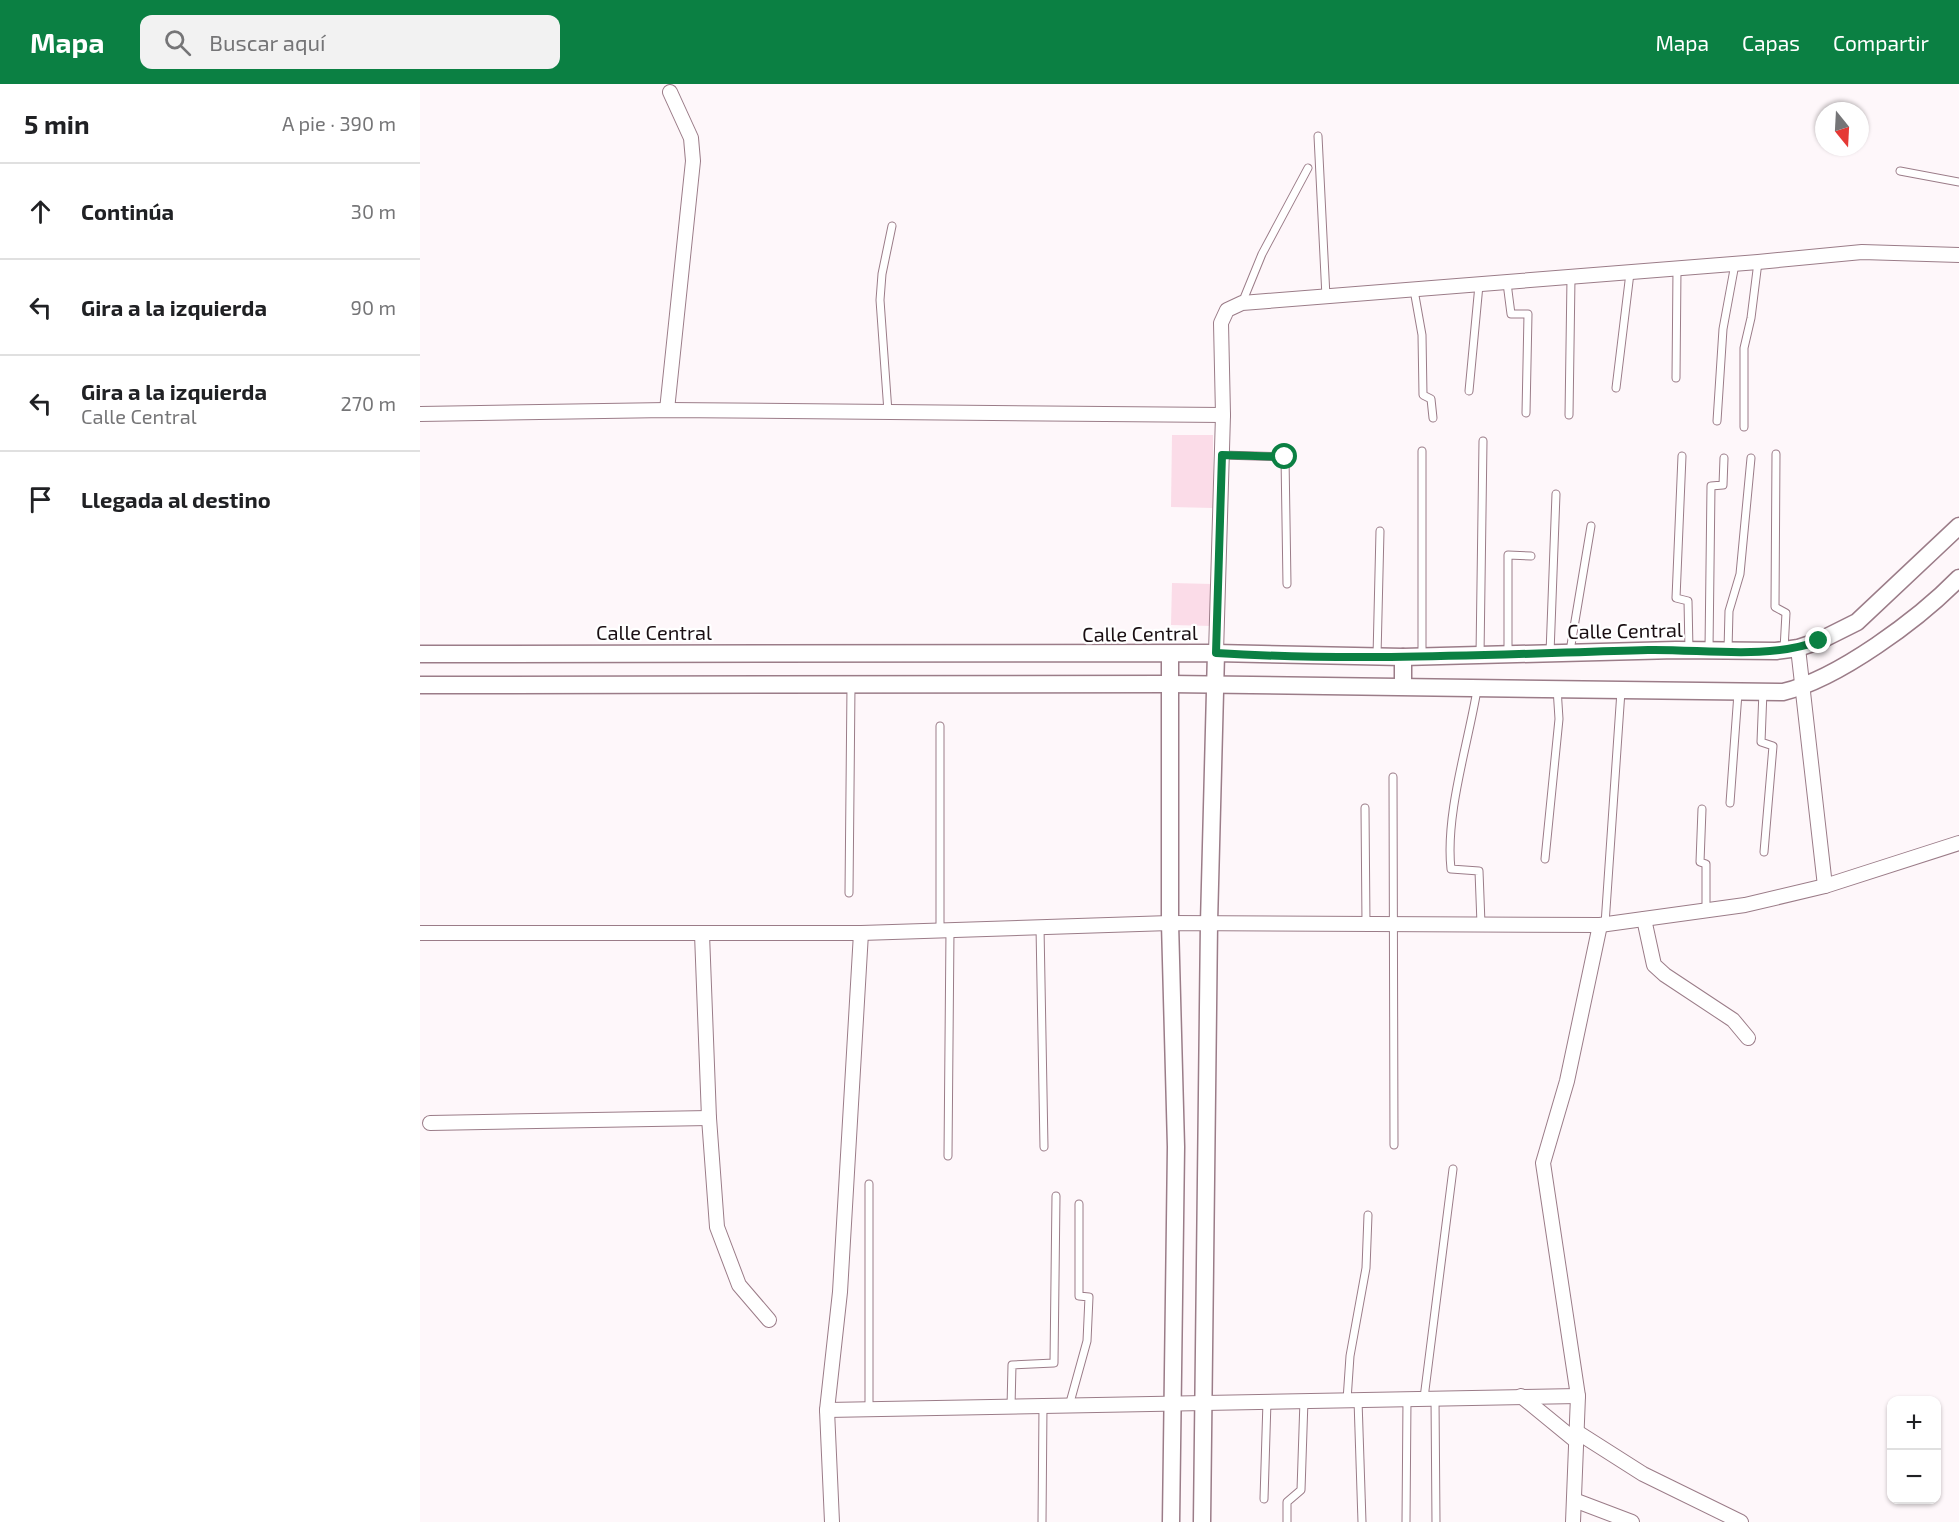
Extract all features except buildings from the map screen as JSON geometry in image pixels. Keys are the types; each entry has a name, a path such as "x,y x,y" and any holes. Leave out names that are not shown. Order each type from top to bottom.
{"street":[{"path":"667,410 693,161 691,138 670,92"},
{"path":"1202,1522 1209,923 1223,415 1221,323 1227,310 1242,303 1571,278 1862,252 1959,255"},
{"path":"420,414 667,410 1223,415"},
{"name":"Calle Central","path":"420,654 1170,655 1216,653 1403,657 1791,649 1857,622 1959,526"},
{"path":"420,685 1169,684 1621,688 1783,692 1804,687 1883,640 1941,596 1959,578"},
{"path":"1791,649 1804,687 1825,886"},
{"path":"1170,655 1170,922 1176,1148 1171,1522"},
{"path":"1403,657 1403,686"},
{"path":"420,933 861,933 1170,922 1603,925 1745,906 1825,886 1959,843"},
{"path":"1644,919 1654,965 1665,975 1733,1020 1748,1038"},
{"path":"1573,1522 1578,1395 1543,1163 1567,1081 1603,925"},
{"path":"832,1522 827,1410 840,1292 861,933"},
{"path":"702,934 709,1118 717,1227 739,1285 769,1320"},
{"path":"430,1123 709,1118"},
{"path":"827,1410 1578,1395"},
{"path":"1521,1396 1576,1436 1643,1474 1741,1522"},
{"path":"1574,1500 1632,1522"}],"lane":[{"path":"1318,136 1326,297"},
{"path":"1242,303 1262,254 1308,168"},
{"path":"1900,171 1959,182"},
{"path":"888,412 880,300 882,274 892,226"},
{"path":"1744,428 1743,348 1751,318 1758,262"},
{"path":"1717,421 1724,329 1735,264"},
{"path":"1676,378 1677,269"},
{"path":"1616,388 1630,273"},
{"path":"1569,415 1571,278"},
{"path":"1507,283 1511,314 1528,314 1526,413"},
{"path":"1469,391 1479,285"},
{"path":"1414,290 1422,335 1423,395 1431,399 1433,418"},
{"path":"1480,655 1483,441"},
{"path":"1422,451 1422,656"},
{"path":"1776,454 1775,607 1786,613 1791,649"},
{"path":"1222,455 1285,457 1287,584"},
{"path":"1682,456 1676,598 1688,601 1689,650"},
{"path":"1709,650 1711,486 1722,485 1724,458"},
{"path":"1728,650 1729,611 1740,574 1751,458"},
{"path":"1550,653 1556,494"},
{"path":"1569,652 1591,526"},
{"path":"1377,656 1380,531"},
{"path":"1508,654 1508,555 1531,556"},
{"path":"849,893 851,684"},
{"path":"1477,687 1452,818 1450,857 1451,869 1479,871 1481,924"},
{"path":"1545,859 1559,720 1557,688"},
{"path":"1603,925 1621,688"},
{"path":"1730,803 1739,690"},
{"path":"1763,691 1761,742 1773,746 1764,852"},
{"path":"940,726 948,1156"},
{"path":"1393,777 1394,1145"},
{"path":"1365,808 1366,924"},
{"path":"1702,809 1700,862 1706,864 1706,911"},
{"path":"1040,927 1044,1147"},
{"path":"1436,1522 1429,1398 1453,1169"},
{"path":"869,1184 869,1410"},
{"path":"1011,1407 1012,1365 1054,1363 1056,1196"},
{"path":"1069,1406 1087,1341 1089,1296 1079,1296 1079,1204"},
{"path":"1362,1522 1350,1356 1366,1268 1368,1215"},
{"path":"1406,1522 1407,1398"},
{"path":"1264,1498 1267,1401"},
{"path":"1287,1522 1287,1502 1301,1490 1304,1401"},
{"path":"1042,1522 1043,1406"}],"shaded area":[{"path":"1172,435 1213,435 1213,508 1171,507"},
{"path":"1172,583 1212,584 1212,626 1171,625"}],"route":[{"path":"1285,457 1222,455 1216,653 1403,657 1676,650 1776,651 1798,648 1819,641"}]}
